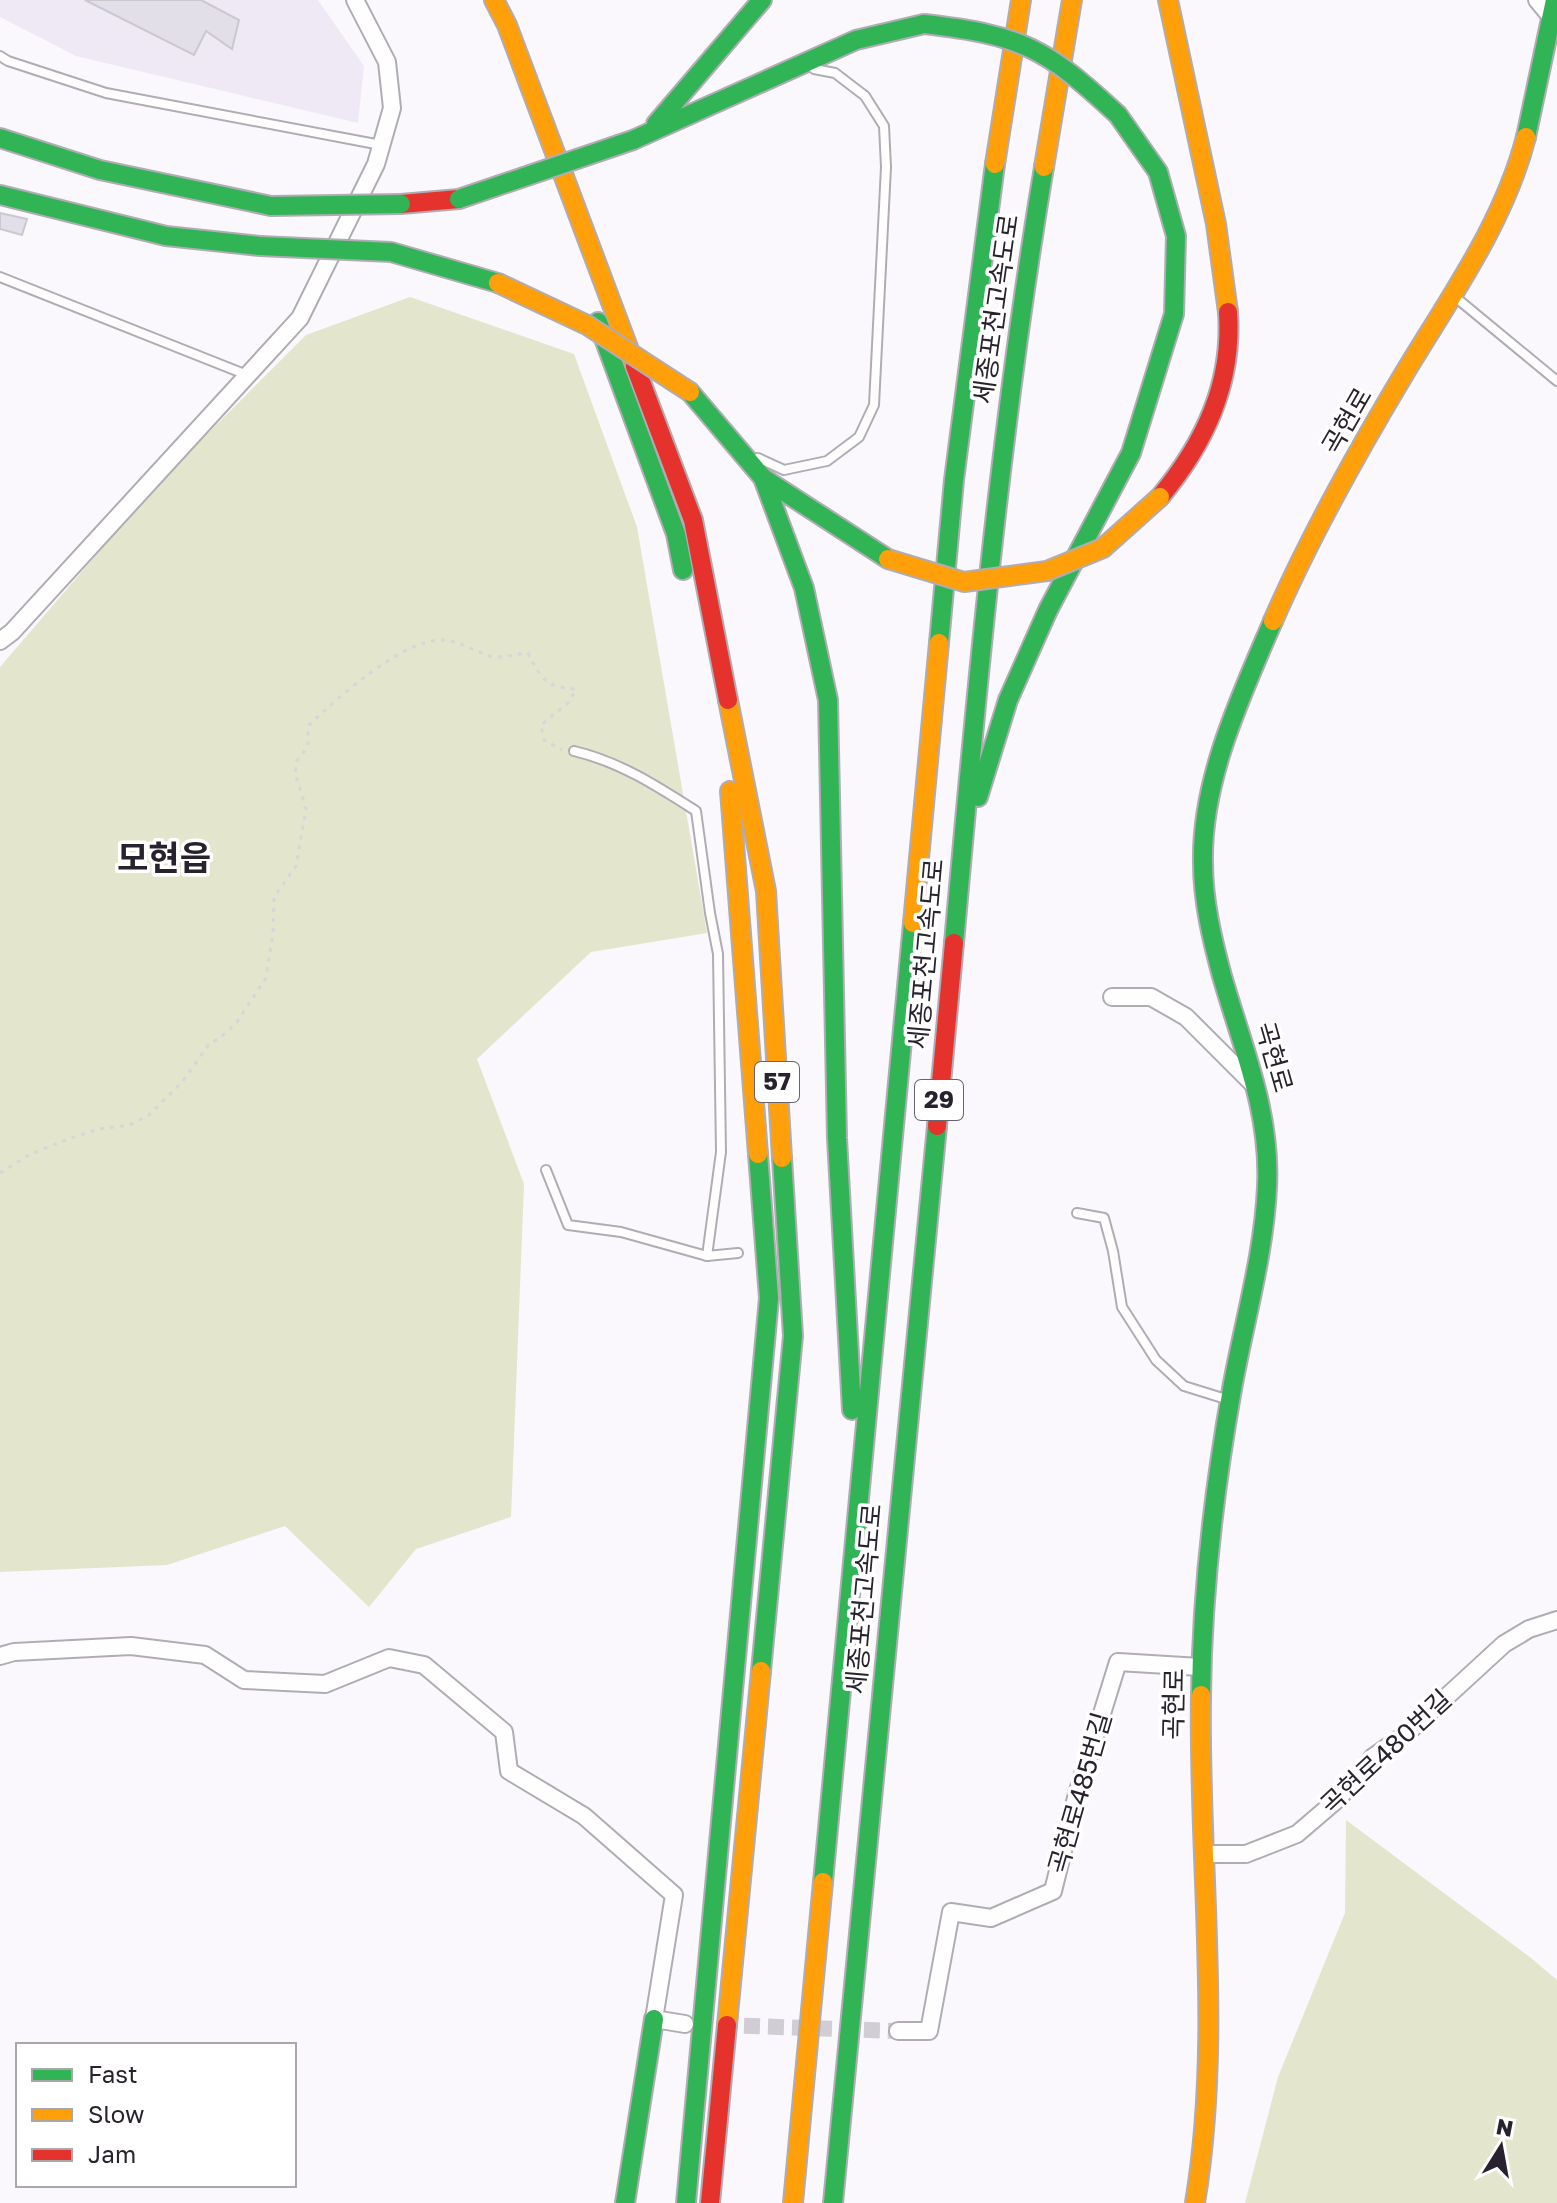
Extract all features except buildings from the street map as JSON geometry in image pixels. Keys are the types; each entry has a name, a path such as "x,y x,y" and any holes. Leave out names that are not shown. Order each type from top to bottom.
{"main road":[{"path":"475,0 490,31 550,193"},
{"name":"57","path":"494,0 507,25 693,520 766,891 793,1336 710,2203"},
{"path":"640,137 697,78 762,0"},
{"name":"세종포천고속도로","path":"793,2203 954,480 979,283 1021,0"},
{"name":"세종포천고속도로","path":"833,2203 930,1205 971,735 1000,472 1031,246 1072,0"},
{"path":"0,195 166,236 260,246 391,252 498,283 587,325 690,392 763,478 888,559 964,582 1047,571 1103,548 1160,497 1198,446 1223,382 1229,343 1217,227 1182,78 1168,0"},
{"name":"곡현로","path":"1195,2203 1210,2087 1200,1667 1205,1584 1230,1400 1262,1235 1268,1179 1267,1132 1257,1088 1209,928 1204,835 1215,775 1265,637 1309,540 1453,296 1511,183 1528,127 1553,8"},
{"path":"0,138 33,151 171,188 271,206 401,204 459,199 640,137 856,40 924,24 984,31 1025,43 1070,71 1118,115 1158,172 1176,236 1174,314 1131,453 1048,610 1008,700 980,787 953,940"},
{"name":"57","path":"594,312 676,534 731,794 769,1298 686,2203"},
{"path":"763,478 804,588 828,700 837,1138 857,1506"},
{"path":"625,2203 654,2019"}],"street":[{"path":"0,641 12,632 300,318 376,164 392,108 387,62 355,0"},
{"path":"1537,0 1553,8"},
{"path":"1112,997 1151,997 1186,1017 1257,1088"},
{"name":"곡현로480번길","path":"1203,1854 1246,1854 1297,1834 1339,1798 1373,1757 1406,1734 1504,1644 1529,1629 1557,1620"},
{"path":"0,1656 14,1652 131,1646 205,1655 244,1680 325,1684 389,1658 424,1665 504,1732 509,1771 584,1816 674,1895 654,2019 685,2024"},
{"name":"곡현로485번길","path":"898,2031 929,2031 951,1912 991,1918 1053,1891 1077,1794 1118,1662 1200,1667"}],"lane":[{"path":"0,56 106,93 381,145"},
{"path":"736,447 784,470 827,461 859,437 874,405 886,167 884,126 865,96 835,73 797,66"},
{"path":"0,277 248,375"},
{"path":"1453,296 1557,381"},
{"path":"574,751 611,762 696,811 718,954 721,1152 707,1256"},
{"path":"546,1170 568,1225 621,1232 707,1256 738,1253"},
{"path":"1077,1213 1104,1218 1122,1307 1156,1360 1184,1386 1230,1400"}],"path":[{"path":"0,1173 29,1155 68,1139 99,1129 130,1125 149,1115 182,1082 209,1044 237,1022 266,978 273,933 274,897 296,866 306,809 295,773 297,761 308,746 308,726 347,691 408,648 430,640 447,640 493,657 528,653 541,679 561,688 576,689 569,702 541,725 544,740 565,751 574,751"}],"shaded area":[{"path":"0,0 318,0 364,66 358,123 76,56 0,17"}],"green space":[{"path":"410,297 574,354 637,527 707,933 591,952 477,1059 524,1184 511,1517 416,1549 369,1607 285,1526 167,1565 0,1572 0,667 156,485 306,335"},
{"path":"1346,1820 1557,1980 1557,2203 1245,2203 1278,2077 1345,1913"}],"tunnel":[{"path":"720,2025 898,2031"}],"traffic: fast":[{"path":"656,124 762,0"},
{"path":"1526,137 1555,0"},
{"path":"633,140 856,40 924,24"},
{"path":"924,24 986,33 1031,48 1071,74 1118,115"},
{"path":"978,797 1008,700 1048,610 1131,453 1174,314 1176,236 1158,172 1118,115"},
{"path":"0,138 100,170 271,206"},
{"path":"459,199 633,140"},
{"path":"939,643 954,480 995,164"},
{"path":"954,943 981,651 1003,457 1044,167"},
{"path":"0,195 166,236 260,246"},
{"path":"271,206 401,204"},
{"path":"260,246 391,252"},
{"path":"391,252 498,283"},
{"path":"598,322 676,534 683,570"},
{"path":"690,392 763,478 804,588 828,700 837,1138 852,1410"},
{"path":"763,478 888,559"},
{"path":"1201,1695 1204,1618 1215,1503 1232,1389 1258,1263 1267,1187 1267,1159 1260,1106 1209,920 1203,877 1204,832 1225,739 1273,621"},
{"path":"823,1882 913,923"},
{"path":"833,2203 937,1126"},
{"path":"686,2203 769,1298 758,1154"},
{"path":"761,1671 793,1336 782,1158"},
{"path":"625,2203 654,2019"}],"traffic: slow":[{"path":"494,0 507,25 635,366"},
{"path":"995,164 1021,0"},
{"path":"1044,167 1072,0"},
{"path":"1168,0 1216,224 1228,312"},
{"path":"1273,621 1351,465 1490,230 1526,137"},
{"path":"498,283 587,325 690,392"},
{"path":"888,559 964,582 1047,571 1103,548 1160,497"},
{"path":"913,923 939,643"},
{"path":"728,700 766,891 782,1158"},
{"path":"730,791 758,1154"},
{"path":"727,2025 761,1671"},
{"path":"1195,2203 1203,2140 1208,2013 1201,1695"},
{"path":"793,2203 823,1882"}],"traffic: jam":[{"path":"401,204 459,199"},
{"path":"1160,497 1190,455 1213,411 1226,363 1228,312"},
{"path":"635,366 693,520 728,700"},
{"path":"937,1126 954,943"},
{"path":"710,2203 727,2025"}],"district":[{"name":"모현읍","path":"164,858"}]}
